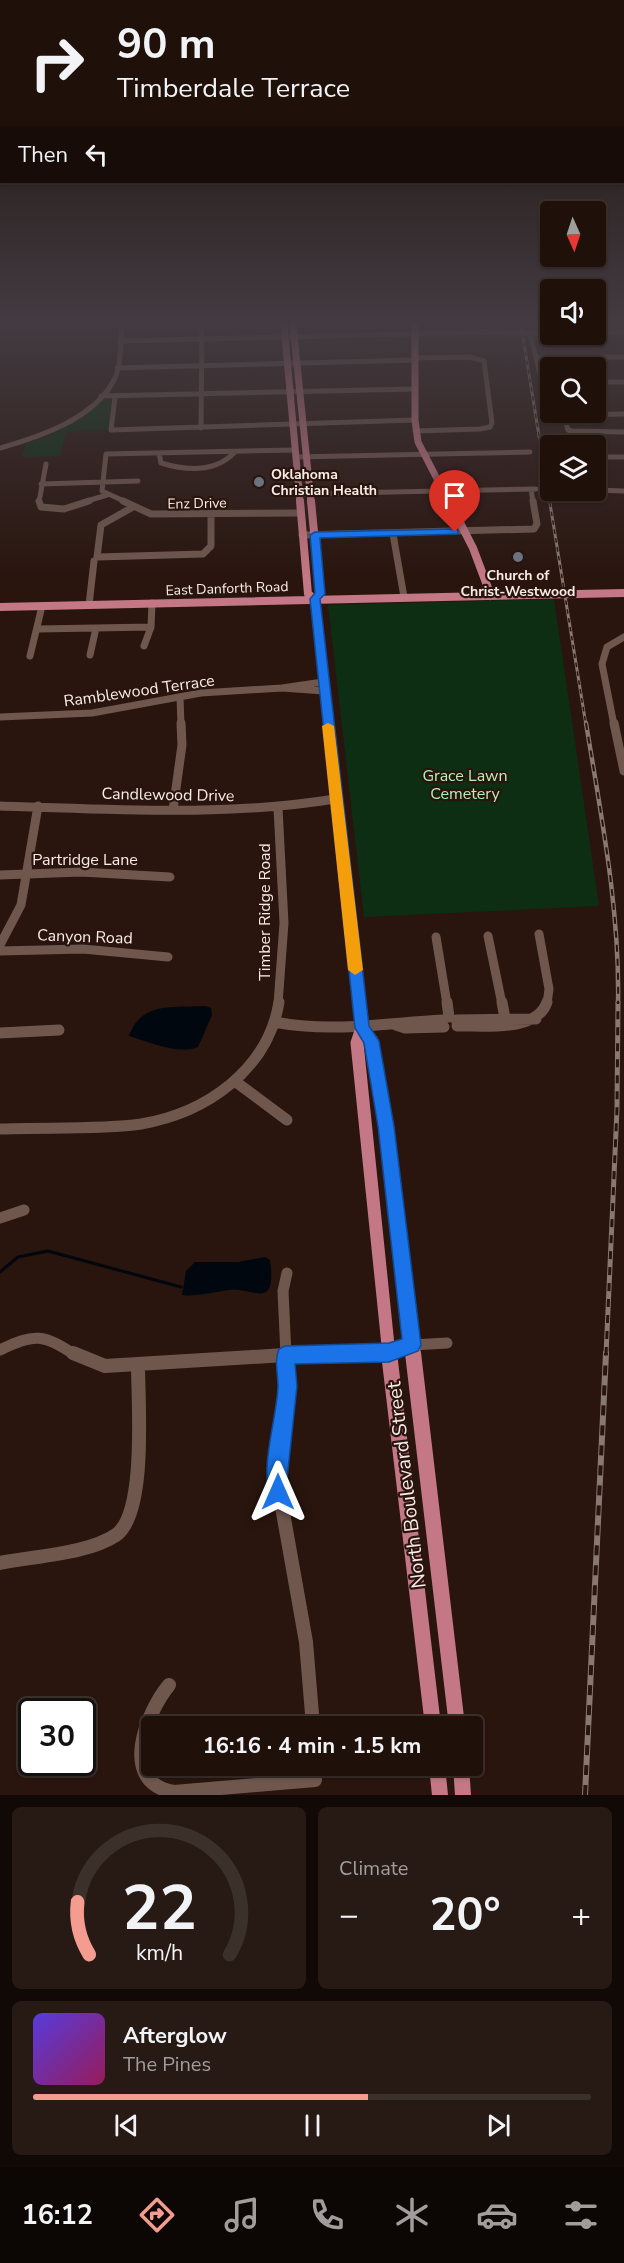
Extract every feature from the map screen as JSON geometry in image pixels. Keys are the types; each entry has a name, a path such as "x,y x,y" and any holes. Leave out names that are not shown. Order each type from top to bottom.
{"main road":[{"name":"North Boulevard Street","path":"291,409 308,594 315,599 362,1028 357,1043 389,1353 432,1716"},
{"name":"North Boulevard Street","path":"302,409 320,594 315,599"},
{"path":"415,409 415,431 424,454 482,567 491,596"},
{"path":"295,454 305,447"},
{"path":"300,513 312,508"},
{"name":"East Danforth Road","path":"0,607 624,592"},
{"name":"North Boulevard Street","path":"362,1028 372,1041 386,1126 456,1716"},
{"path":"389,1353 411,1345"},
{"path":"438,1776 440,1795"},
{"path":"462,1776 463,1795"}],"street":[{"path":"0,448 52,430 83,409"},
{"path":"114,409 111,430 292,426 303,423 415,420"},
{"path":"200,409 201,428"},
{"path":"415,431 490,427 492,423 490,409"},
{"path":"624,414 576,415 565,420 568,430 572,431 624,432"},
{"path":"159,453 161,462 180,468 218,465 228,461 235,452"},
{"path":"107,495 102,491 101,483 106,454 235,452 295,454 306,457 530,452"},
{"path":"606,457 624,457"},
{"path":"46,464 38,499 41,507 54,510 75,506 107,495"},
{"path":"41,484 138,481"},
{"path":"298,494 534,489 537,524 534,529 302,535"},
{"path":"606,490 624,491"},
{"name":"Enz Drive","path":"107,495 157,515 300,513"},
{"path":"89,605 101,525 133,507"},
{"path":"95,559 203,554 211,546 211,515"},
{"path":"393,534 404,597"},
{"path":"144,646 151,627 152,603"},
{"path":"30,656 39,629 42,606"},
{"path":"39,629 151,627"},
{"path":"90,656 96,628"},
{"path":"624,637 607,647 602,664 624,771"},
{"name":"Ramblewood Terrace","path":"0,717 92,713 180,697 282,688 324,687"},
{"path":"173,810 182,745 180,697"},
{"name":"Candlewood Drive","path":"0,806 173,810 278,808 336,799"},
{"path":"0,945 21,905 38,806"},
{"name":"Timber Ridge Road","path":"0,1130 119,1126 151,1122 196,1106 236,1082 262,1050 274,1022 283,960 278,808"},
{"name":"Partridge Lane","path":"0,875 81,872 170,877"},
{"path":"274,1022 301,1028 362,1028 396,1025 405,1028 450,1022 528,1023 547,1010 549,979 539,934"},
{"path":"488,936 505,1021"},
{"path":"436,937 450,1022"},
{"name":"Canyon Road","path":"0,951 83,949 168,957"},
{"path":"0,1033 59,1030"},
{"path":"236,1082 287,1120"},
{"path":"0,1218 24,1210"},
{"path":"287,1273 283,1291 286,1409 277,1479 306,1642 311,1716"},
{"path":"0,1350 19,1339 42,1336 55,1340 81,1360 94,1365 138,1365 285,1355 389,1353"},
{"path":"411,1345 447,1343"},
{"path":"0,1563 92,1544 112,1538 123,1529 131,1513 136,1474 138,1365"},
{"path":"149,1716 157,1698 169,1685"},
{"path":"148,1776 157,1788 174,1792 293,1776"}],"green space":[{"path":"90,409 112,409 109,430 66,432 60,456 22,457 26,444 59,431"},
{"name":"Grace Lawn Cemetery","path":"554,599 599,906 364,917 328,605"}],"shaded area":[{"path":"205,1006 211,1008 212,1015 198,1047 173,1049 129,1036 134,1025 150,1012 170,1007"},
{"path":"265,1257 270,1260 271,1277 270,1287 266,1292 236,1289 182,1295 186,1271 195,1262 238,1262"}],"waterway":[{"path":"0,1272 18,1257 48,1251 181,1287"}],"railway":[{"path":"535,409 586,725"},
{"path":"586,723 613,898 618,1002"},
{"path":"606,1355 617,1109 618,1002"},
{"path":"585,1795 606,1353"}],"slow traffic":[{"path":"328,726 355,970"}],"place":[{"name":"Oklahoma Christian Health","path":"259,482"},
{"name":"Church of Christ-Westwood","path":"518,557"}],"route":[{"path":"278,1492 277,1479 288,1386 285,1355 389,1353 411,1345 386,1126 372,1041 362,1028 315,599 320,594 315,535 455,532"}]}
